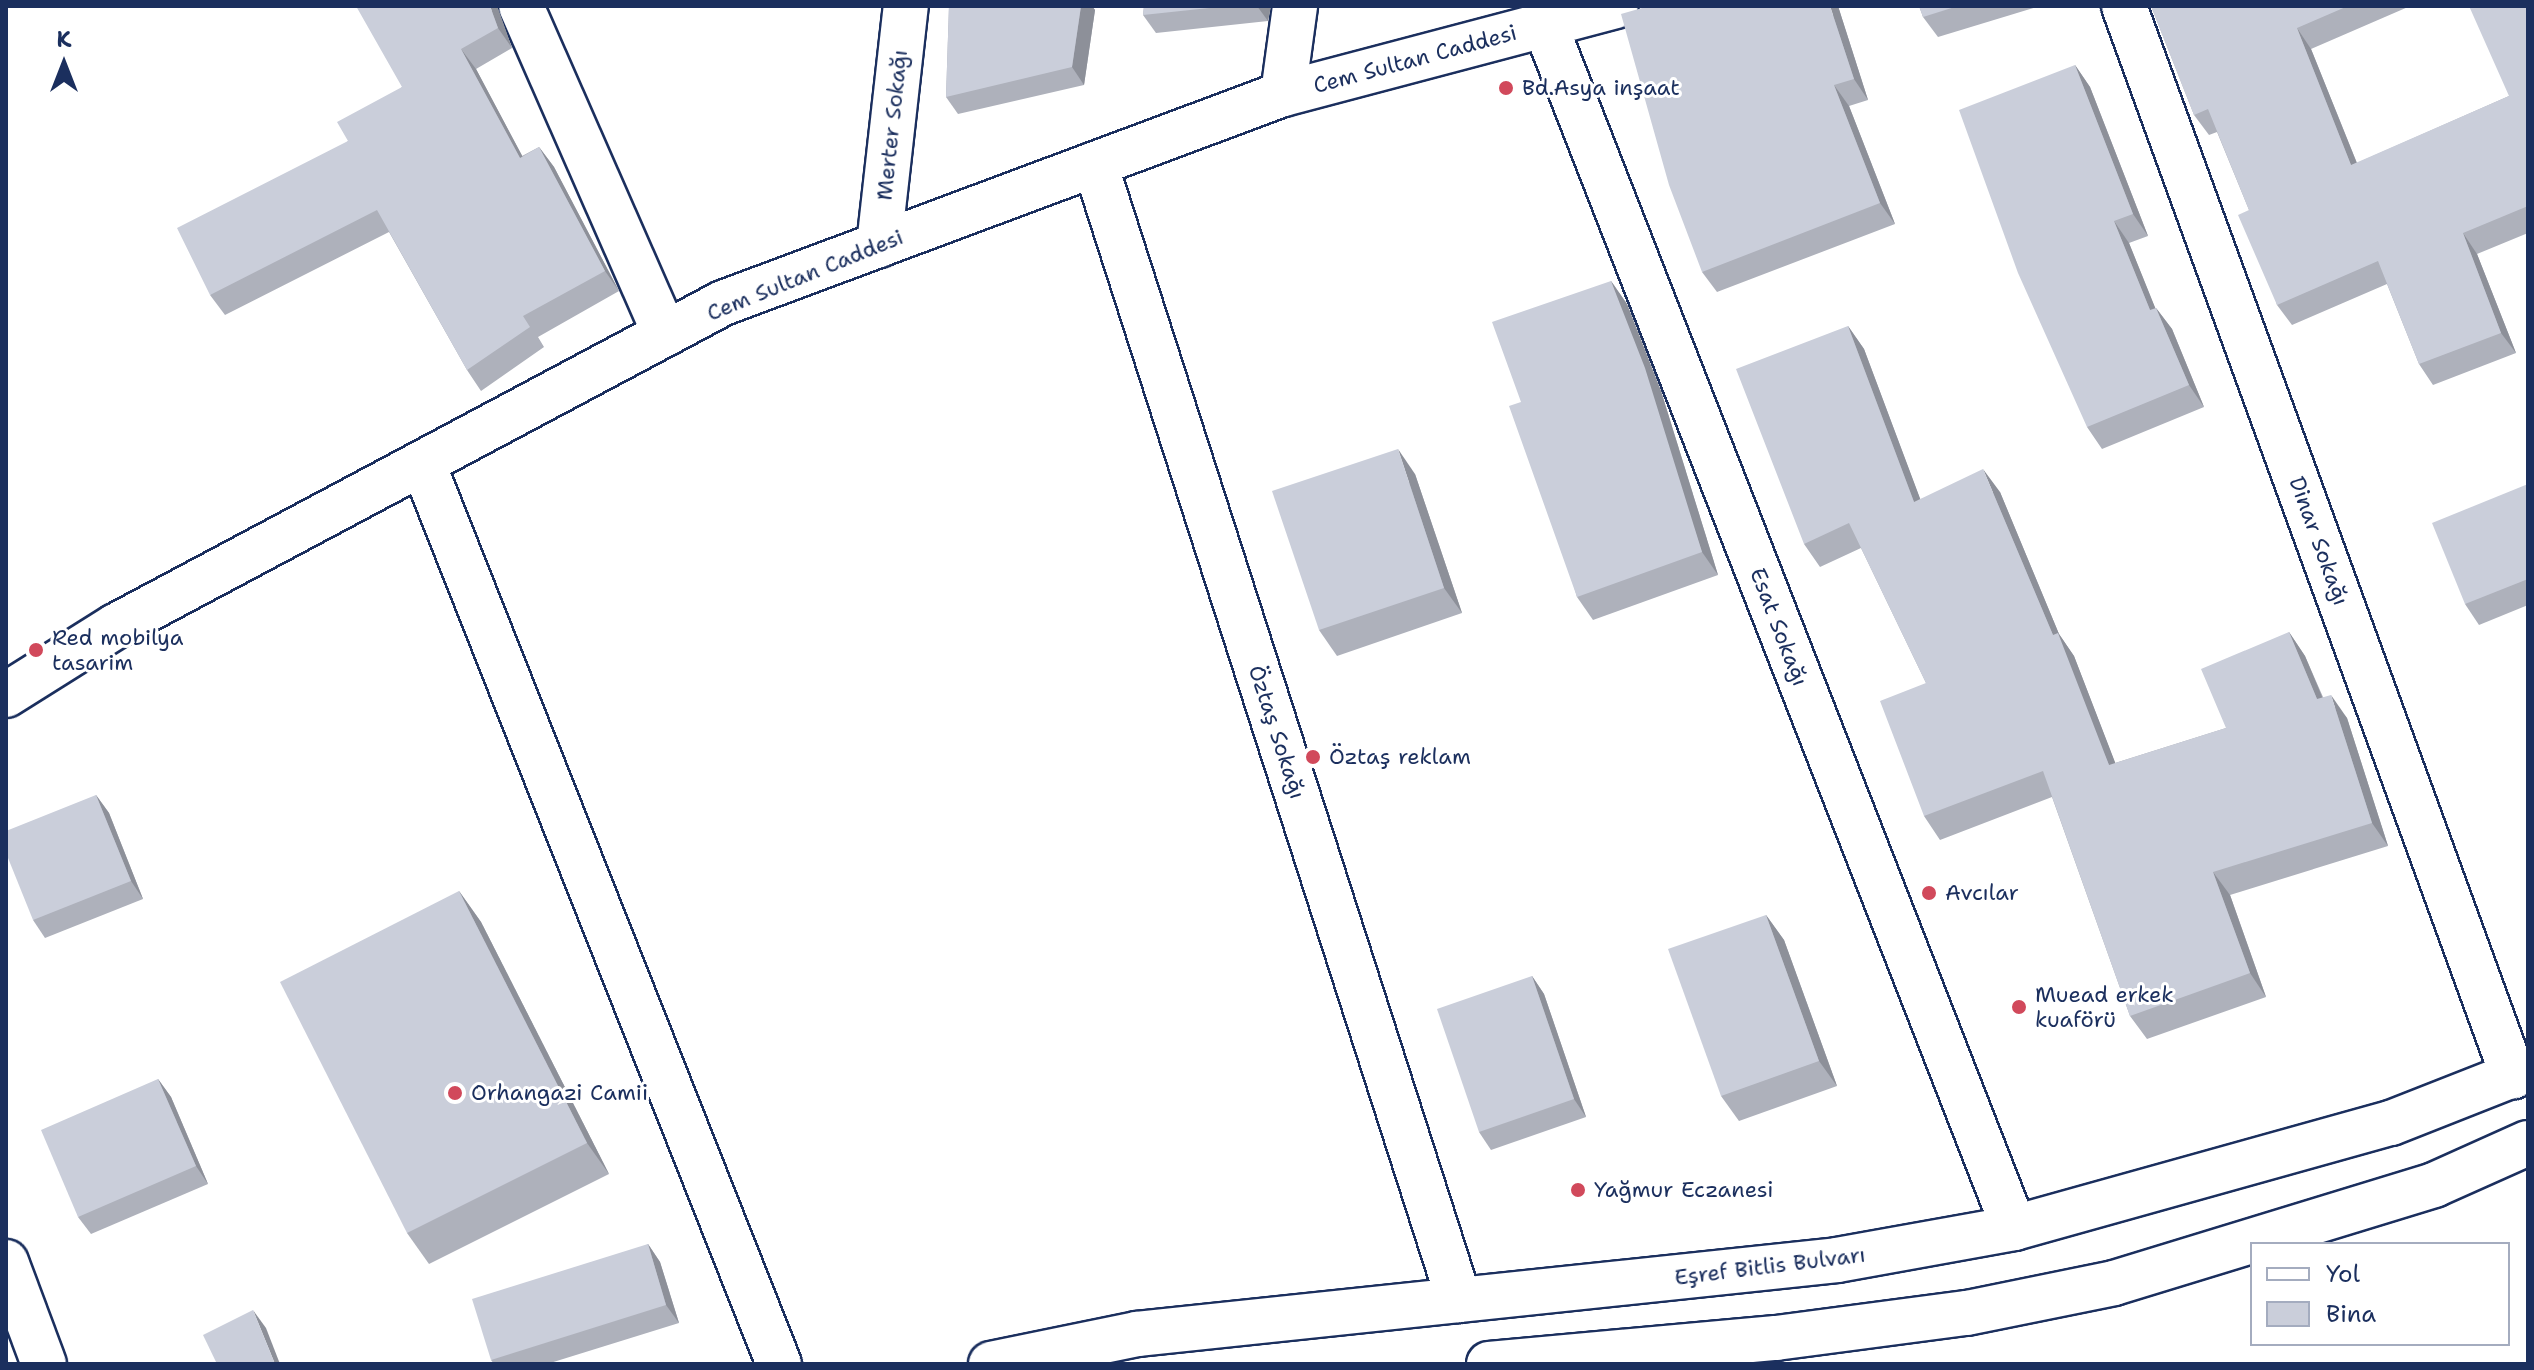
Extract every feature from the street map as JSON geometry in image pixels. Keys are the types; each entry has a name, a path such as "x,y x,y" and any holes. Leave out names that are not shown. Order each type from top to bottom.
{"street":[{"path":"521,6 665,334"},
{"name":"Merter Sokağı","path":"879,245 906,6"},
{"path":"1283,94 1295,6"},
{"name":"Cem Sultan Caddesi","path":"6,695 116,626 723,303 1283,94 1616,6"},
{"name":"Dinar Sokağı","path":"2124,6 2521,1073"},
{"name":"Esat Sokağı","path":"1545,25 2014,1228"},
{"name":"Öztaş Sokağı","path":"1095,164 1459,1300"},
{"path":"423,464 779,1364"},
{"name":"Eşref Bitlis Bulvarı","path":"991,1364 1137,1334 1837,1260 2014,1228 2391,1123 2521,1073"},
{"path":"1489,1364 1791,1336 1967,1313 2114,1283 2434,1185 2528,1143"},
{"path":"6,1262 44,1364"}],"building":[{"path":"356,6 490,6 498,28 461,49 520,158 539,147 605,271 523,316 530,327 467,370 377,210 210,295 177,228 348,141 337,122 402,87"},
{"path":"949,6 1081,6 1072,67 946,97"},
{"path":"1144,6 1228,6 1143,15"},
{"path":"1649,6 1830,6 1854,79 1834,85 1880,203 1702,272 1669,185 1621,14"},
{"path":"1919,6 1958,6 1923,17"},
{"path":"2151,6 2348,6 2297,28 2351,165 2509,96 2469,6 2528,6 2528,206 2463,233 2501,333 2419,364 2378,261 2277,305 2238,215 2249,210 2208,109 2194,115"},
{"path":"2075,65 2133,214 2114,221 2150,310 2156,308 2189,385 2087,427 2018,273 1959,110"},
{"path":"1611,281 1645,368 1702,552 1577,597 1509,406 1521,402 1492,322"},
{"path":"1848,326 1914,502 1983,469 2053,635 2058,633 2109,765 2226,728 2201,669 2289,632 2317,699 2331,695 2372,823 2213,872 2250,973 2130,1016 2043,771 1924,816 1880,701 1926,683 1849,523 1804,544 1736,369"},
{"path":"1398,449 1444,588 1319,630 1272,491"},
{"path":"2528,484 2528,579 2465,604 2432,523"},
{"path":"96,795 131,881 33,920 6,853 6,831"},
{"name":"Orhangazi Camii","path":"459,891 587,1143 407,1233 280,982"},
{"path":"1766,915 1819,1061 1721,1096 1668,949"},
{"path":"1532,976 1574,1099 1479,1132 1437,1009"},
{"path":"158,1079 196,1166 78,1217 41,1130"},
{"path":"648,1244 666,1305 491,1360 472,1299"},
{"path":"253,1310 275,1364 217,1364 203,1335"}],"place":[{"name":"Bd.Asya inşaat","path":"1506,88"},
{"name":"Red mobilya tasarim","path":"36,650"},
{"name":"Öztaş reklam","path":"1313,757"},
{"name":"Avcılar","path":"1929,893"},
{"name":"Muead erkek kuaförü","path":"2019,1007"},
{"name":"Orhangazi Camii","path":"455,1093"},
{"name":"Yağmur Eczanesi","path":"1578,1190"}]}
